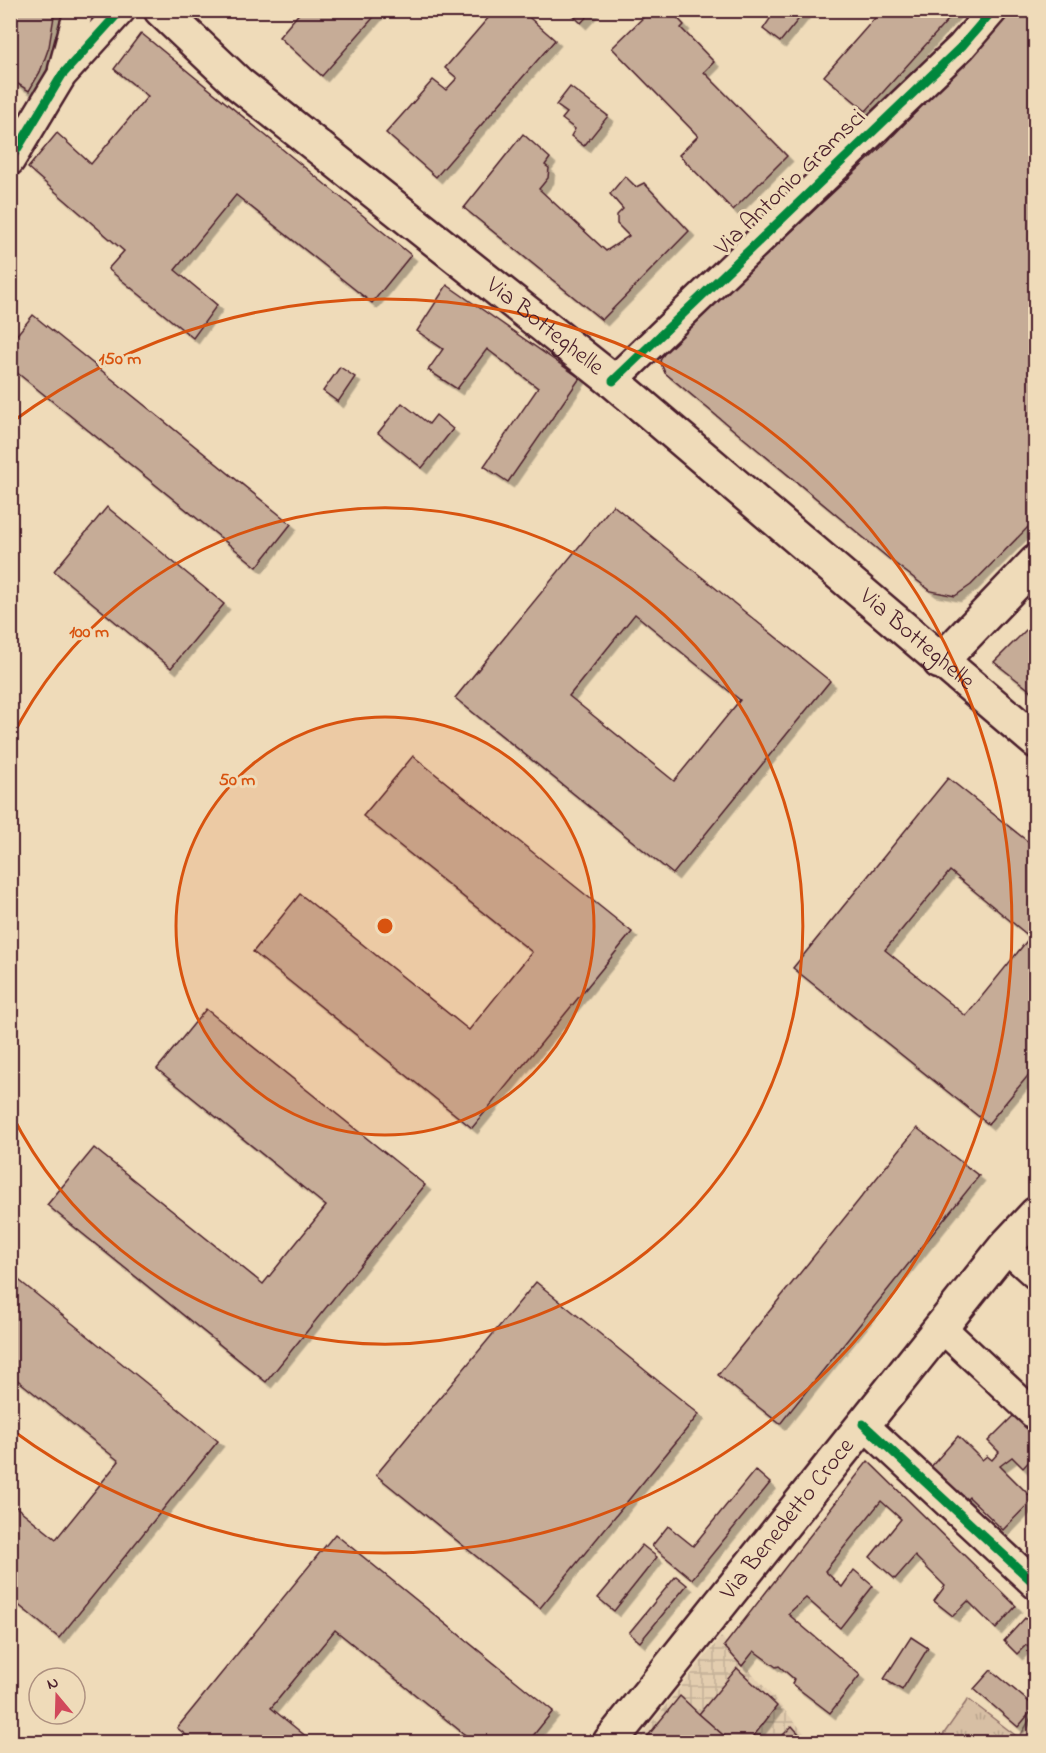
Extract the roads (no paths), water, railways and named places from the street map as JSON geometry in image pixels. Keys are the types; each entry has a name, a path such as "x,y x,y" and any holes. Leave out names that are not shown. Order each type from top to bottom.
{"main road":[{"name":"Via Botteghelle","path":"161,10 239,84 613,381 1035,741"},
{"path":"940,662 1035,562"},
{"name":"Via Benedetto Croce","path":"610,1743 1005,1247 1035,1214"}],"street":[{"path":"62,75 79,10"},
{"path":"10,161 62,75 121,10"},
{"name":"Via Antonio Gramsci","path":"613,381 953,55 993,10"},
{"path":"1005,1247 1035,1275"},
{"path":"941,1327 1035,1416"},
{"path":"863,1424 1030,1568"}]}
